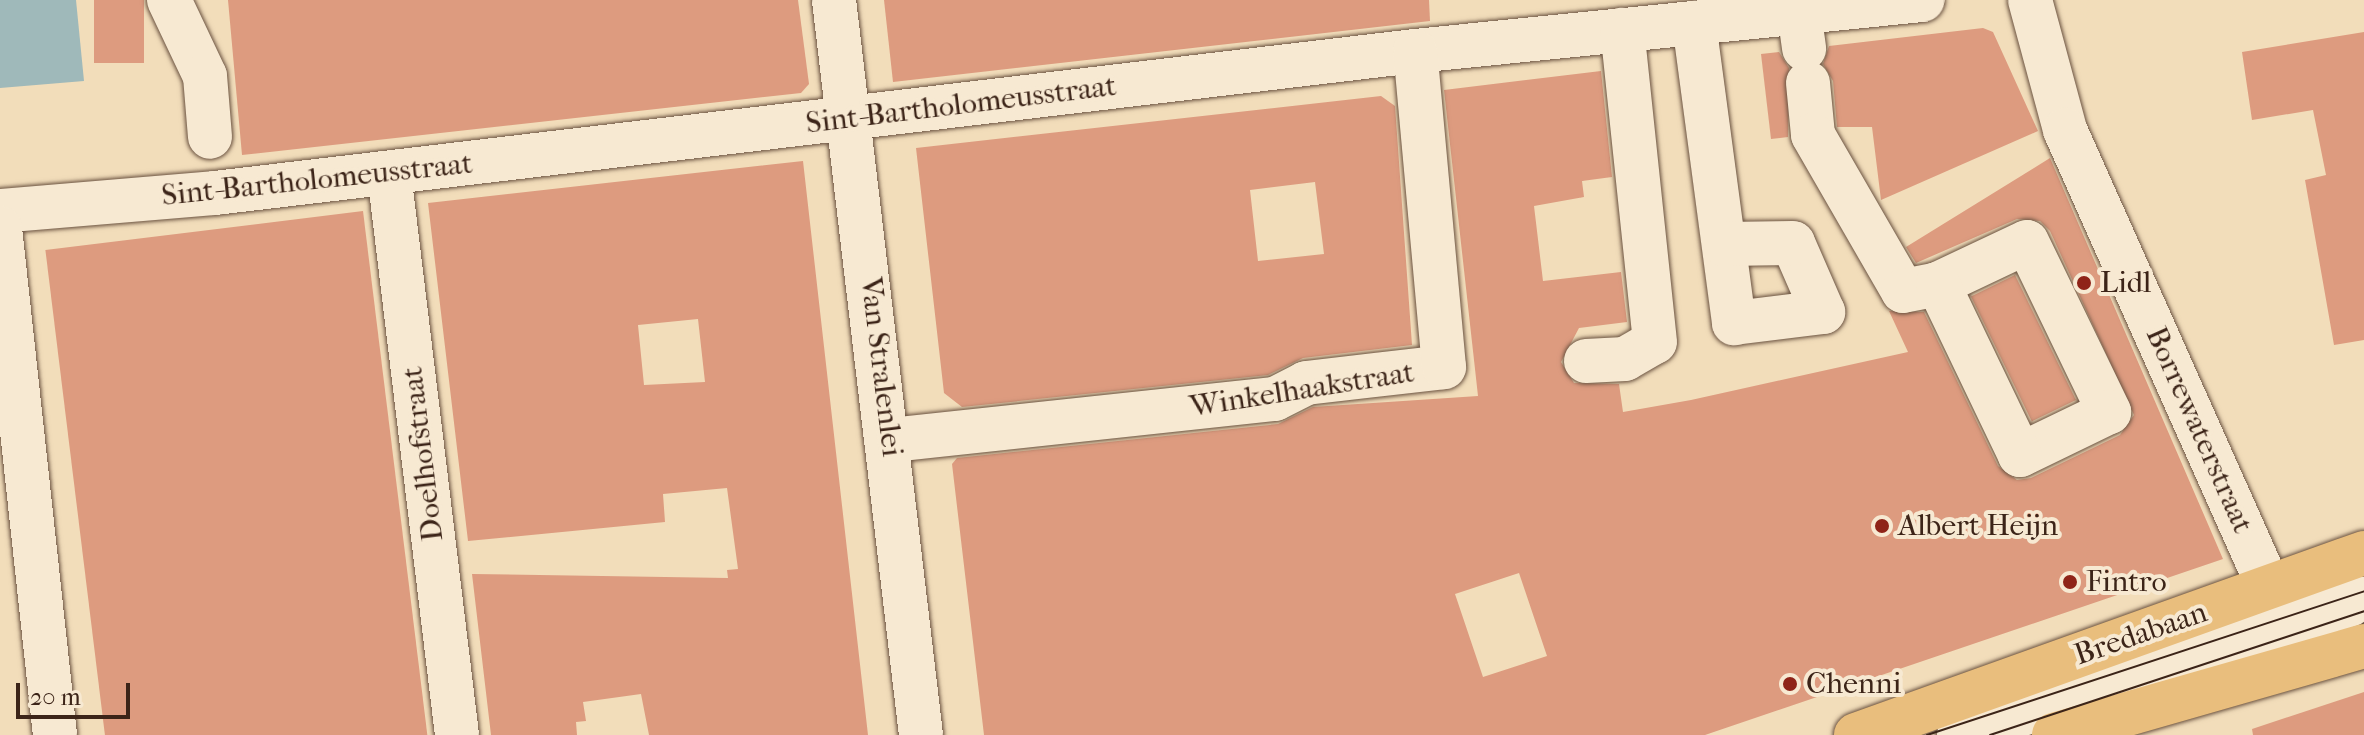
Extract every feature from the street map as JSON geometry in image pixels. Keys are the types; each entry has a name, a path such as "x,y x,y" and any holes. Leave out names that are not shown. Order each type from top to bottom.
{"main road":[{"name":"Bredabaan","path":"1856,735 1921,724 2364,553"},
{"path":"2054,735 2364,646"}],"street":[{"path":"169,0 205,76 210,137"},
{"name":"Van Stralenlei","path":"834,0 891,440 921,735"},
{"name":"Sint-Bartholomeusstraat","path":"0,211 389,173 1415,51 1694,23 1804,48 1922,0"},
{"name":"Borrewaterstraat","path":"2030,0 2065,130 2270,590"},
{"path":"1694,23 1724,244"},
{"path":"1586,361 1625,359 1655,342 1622,30"},
{"path":"1804,48 1813,135 1871,245 1903,291 1938,284 2027,242 2109,412 2020,455 1938,284"},
{"name":"Winkelhaakstraat","path":"891,440 1275,399 1306,383 1444,367 1415,51"},
{"name":"Doelhofstraat","path":"389,173 457,735"},
{"path":"0,228 55,735"},
{"path":"2270,590 2364,600"},
{"path":"1959,735 2364,600"}],"water":[{"path":"0,0 76,0 84,81 0,88"}],"building":[{"path":"94,0 144,0 144,63 94,63"},
{"path":"228,0 798,0 809,84 801,93 242,155"},
{"path":"884,0 1429,0 1430,21 893,82"},
{"path":"1983,28 1993,32 2038,131 1881,200 1872,127 1837,127 1833,81 1823,64 1829,46"},
{"path":"2364,32 2364,340 2334,345 2305,180 2326,175 2313,110 2252,120 2242,52"},
{"path":"1779,52 1789,68 1788,137 1771,139 1761,54"},
{"path":"1601,71 1612,177 1582,181 1584,197 1534,206 1543,281 1621,272 1627,322 1579,328 1561,362 1574,383 1619,384 1623,412 1691,400 1908,352 1889,311 1924,312 1998,466 2017,480 2031,478 2120,435 2134,415 2050,231 2040,221 2017,219 1916,263 1906,247 2050,158 2223,559 1705,735 984,735 952,464 957,458 1278,424 1313,407 1478,396 1444,90","holes":["1519,573 1547,656 1483,677 1455,594"]},
{"path":"1381,96 1395,106 1412,345 1303,358 1268,375 962,407 944,393 916,148","holes":["1315,182 1324,254 1258,261 1250,190"]},
{"path":"803,161 868,735 649,735 641,694 583,702 586,721 576,722 577,735 491,735 472,574 728,578 727,570 738,569 727,488 663,494 665,522 468,541 428,203","holes":["698,319 705,382 644,385 638,325"]},
{"path":"363,211 427,735 105,735 45,250"},
{"path":"2015,275 2076,400 2032,421 1971,296"},
{"path":"2364,692 2364,735 2253,735 2252,729"}],"tram line":[{"path":"1927,735 2364,591"},
{"path":"1990,735 2364,611"}],"place":[{"name":"Lidl","path":"2084,283"},
{"name":"Albert Heijn","path":"1882,526"},
{"name":"Fintro","path":"2070,582"},
{"name":"Chenni","path":"1790,684"}]}
